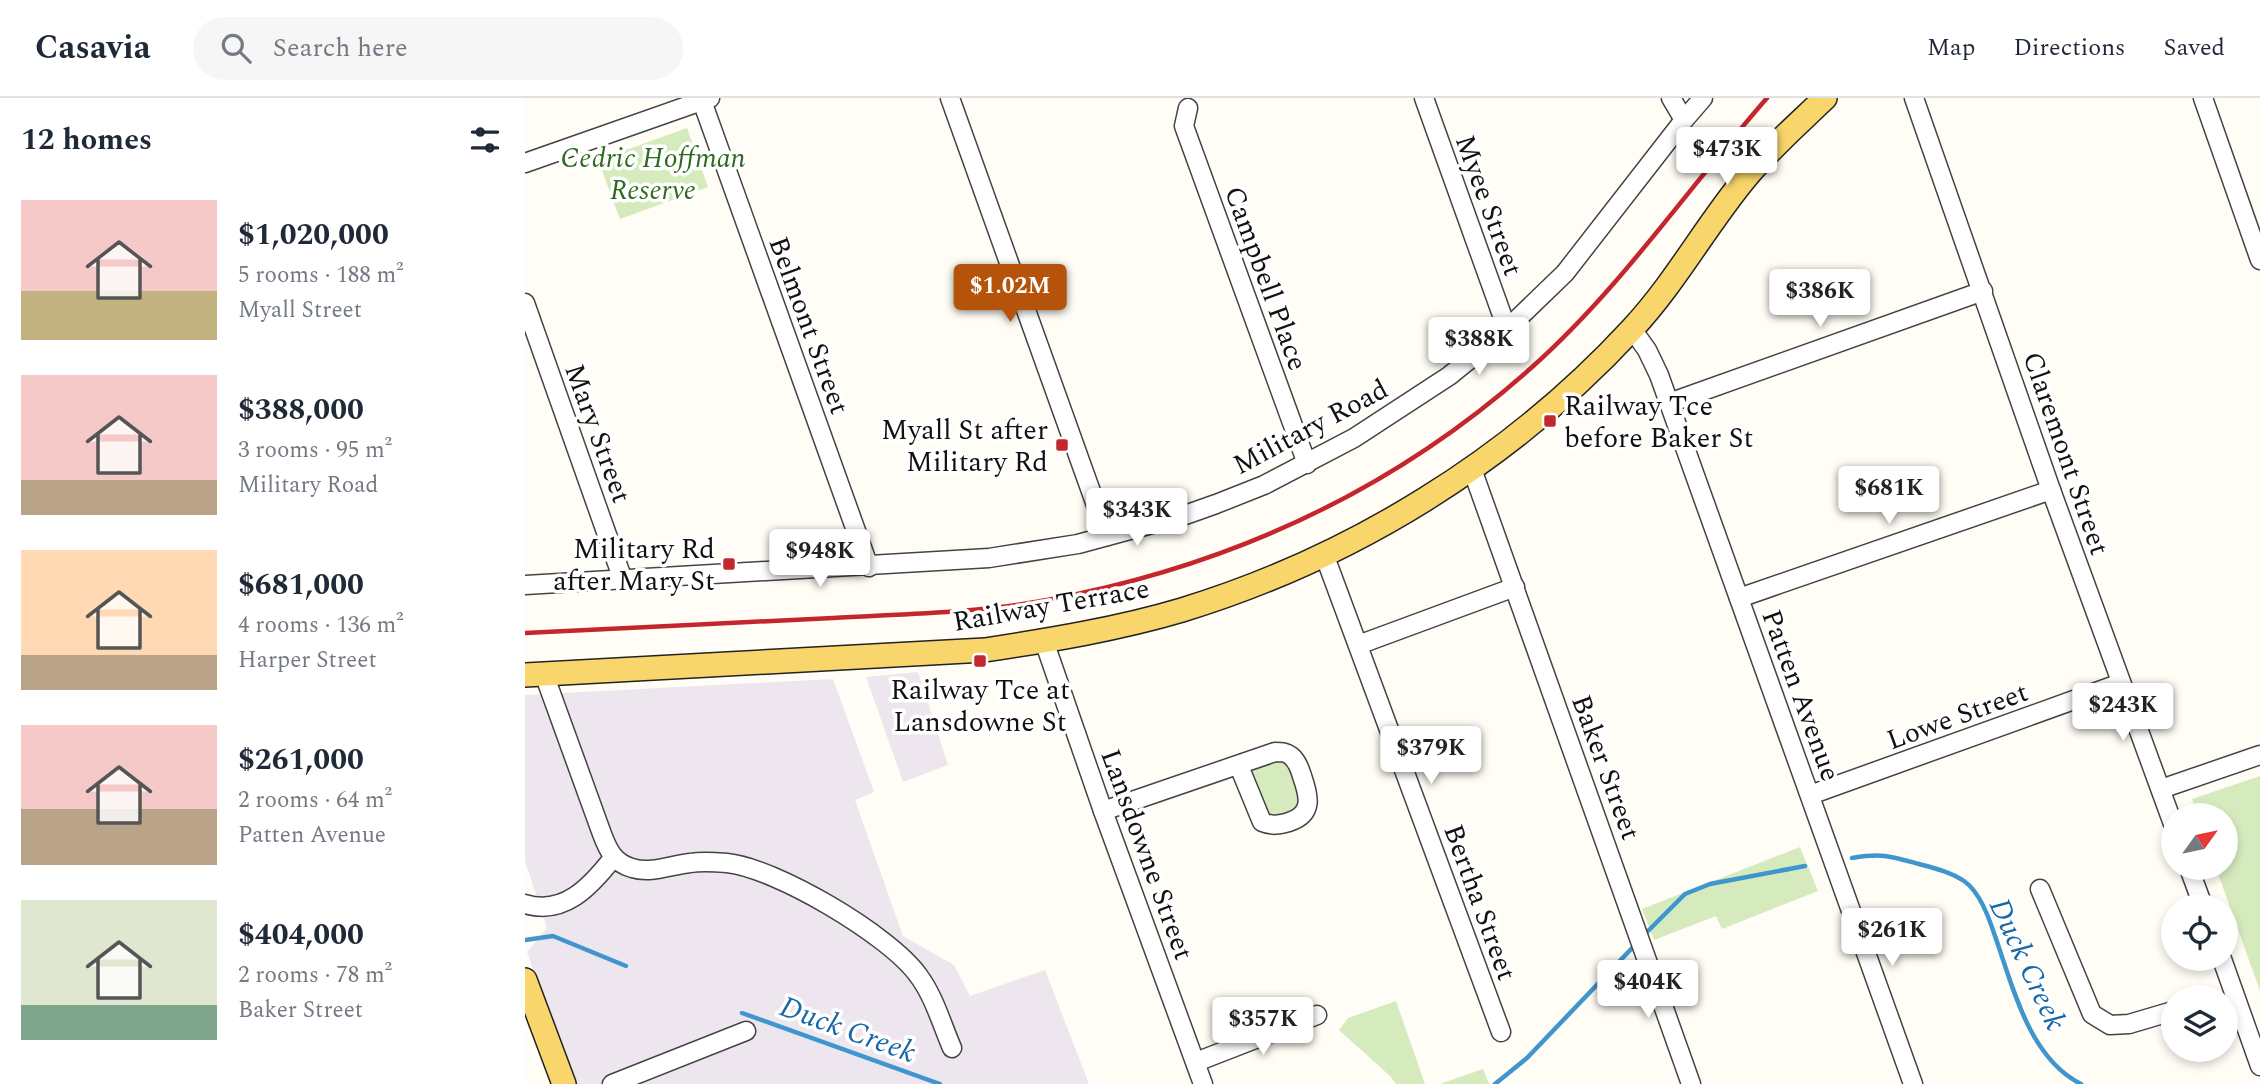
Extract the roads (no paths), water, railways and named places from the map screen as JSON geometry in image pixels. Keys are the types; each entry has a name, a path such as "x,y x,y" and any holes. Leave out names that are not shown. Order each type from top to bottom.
{"main road":[{"name":"Railway Terrace","path":"534,675 930,654 985,650 1044,641 1183,610 1324,554 1421,501 1472,469 1559,399 1632,329 1683,267 1744,180 1825,98"},
{"path":"525,980 531,1016 551,1084"},
{"path":"531,1016 563,1084"}],"street":[{"path":"950,98 1107,536"},
{"name":"Myee Street","path":"1424,98 1507,329"},
{"path":"1671,98 1684,120"},
{"name":"Military Road","path":"525,585 869,567 1040,552 1107,536 1216,504 1307,464 1399,410 1449,376 1507,329 1565,273 1703,98"},
{"name":"Claremont Street","path":"1914,98 2051,490 2166,803"},
{"path":"2203,98 2260,260"},
{"path":"525,163 697,100"},
{"name":"Belmont Street","path":"697,100 869,567"},
{"name":"Campbell Place","path":"1188,108 1184,126 1307,464"},
{"path":"1669,403 1983,291"},
{"name":"Mary Street","path":"525,303 623,580"},
{"name":"Patten Avenue","path":"1632,329 1660,375 1913,1084"},
{"name":"Baker Street","path":"1472,469 1691,1084"},
{"path":"1739,598 2051,490"},
{"name":"Bertha Street","path":"1324,554 1501,1032"},
{"path":"1358,645 1515,587"},
{"name":"Lansdowne Street","path":"1044,641 1203,1084"},
{"path":"534,675 613,858 623,865 642,870 690,863 731,863 797,888 875,934 902,956 920,977 952,1048"},
{"name":"Lowe Street","path":"1810,795 2121,683"},
{"path":"1103,811 1275,752 1284,752 1296,761 1308,794 1306,812 1297,819 1279,825 1262,822 1239,766"},
{"path":"2161,789 2260,755"},
{"path":"525,904 537,908 563,903 597,878 613,858"},
{"path":"2040,889 2092,1014 2110,1025 2129,1024 2161,1015"},
{"path":"1196,1062 1317,1015"},
{"path":"2238,1020 2260,1066"},
{"path":"612,1084 746,1031"}],"waterway":[{"name":"Duck Creek","path":"1852,858 1886,856 1901,859 1948,873 1970,886 1987,914 2016,998 2036,1039 2048,1057 2063,1072 2081,1084"},
{"name":"Duck Creek","path":"1644,935 1685,894 1710,884 1805,866"},
{"name":"Duck Creek","path":"525,940 553,936 626,966"},
{"name":"Duck Creek","path":"1495,1084 1527,1058 1636,944"},
{"name":"Duck Creek","path":"742,1013 940,1084"}],"railway":[{"path":"525,633 994,608 1047,600 1180,567 1305,518 1365,487 1422,452 1478,412 1531,368 1624,271 1767,98"}],"place":[{"name":"Railway Tce before Baker St","path":"1550,421"},
{"name":"Myall St after Military Rd","path":"1062,445"},
{"name":"Military Rd after Mary St","path":"729,564"},
{"name":"Railway Tce at Lansdowne St","path":"980,661"}],"park label":[{"name":"Cedric Hoffman Reserve","path":"653,173"}]}
